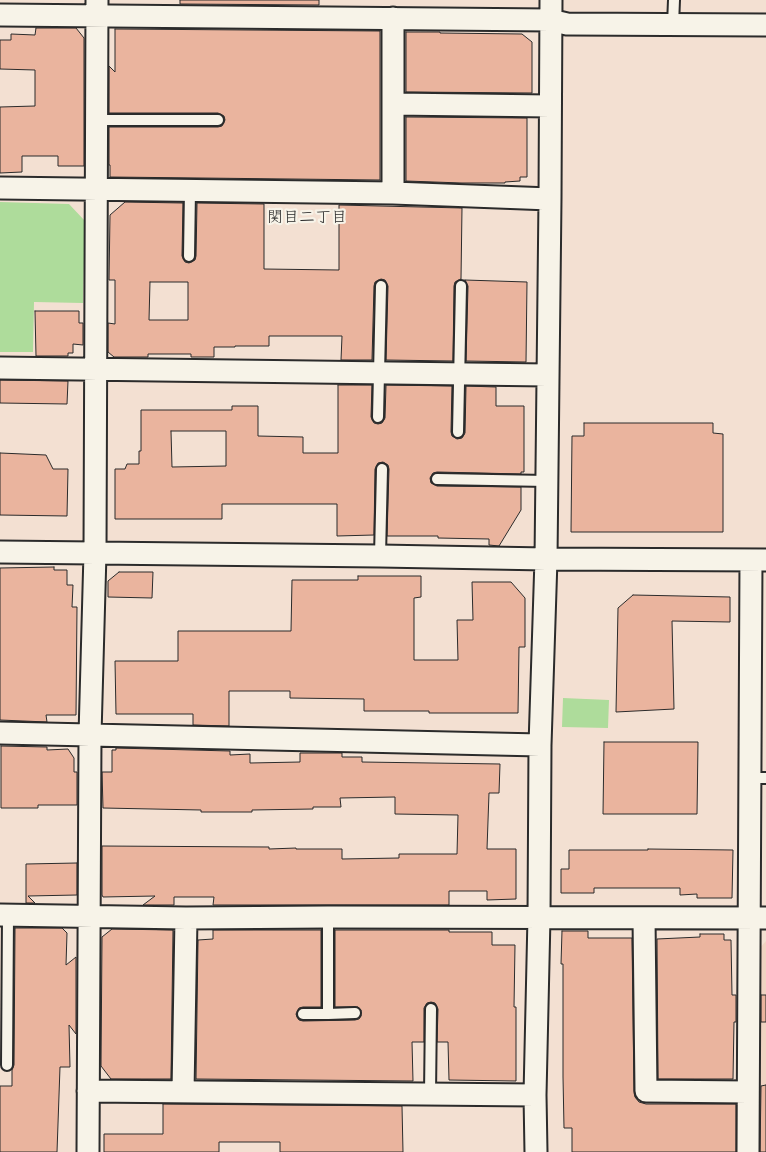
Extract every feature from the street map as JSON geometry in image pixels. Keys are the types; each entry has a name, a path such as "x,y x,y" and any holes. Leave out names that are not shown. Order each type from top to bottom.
{"street":[{"path":"0,15 97,8 393,18 550,10 568,24 766,25"},
{"path":"88,1152 90,735 95,553 97,8"},
{"path":"536,1152 535,1095 540,745 547,481 550,10"},
{"path":"393,18 393,193"},
{"path":"394,104 550,106"},
{"path":"0,188 393,193 550,199"},
{"path":"0,368 547,374"},
{"path":"0,552 758,560 757,918 748,1092 748,1152"},
{"path":"0,733 540,745"},
{"path":"4,915 186,918 757,918"},
{"path":"183,1092 186,918"},
{"path":"644,918 646,1091 748,1092"},
{"path":"88,1091 535,1095"}],"lane":[{"path":"673,25 674,0"},
{"path":"97,120 218,120"},
{"path":"189,256 190,190"},
{"path":"378,417 381,286"},
{"path":"458,432 461,286"},
{"path":"380,556 382,469"},
{"path":"438,479 547,481"},
{"path":"4,915 6,1064"},
{"path":"328,917 328,1014"},
{"path":"430,1094 431,1009"},
{"path":"303,1014 355,1013"}],"shaded area":[{"path":"766,941 766,1138 757,1138 758,950"}],"green space":[{"path":"0,202 69,204 85,221 83,303 34,302 33,352 0,352"},
{"path":"563,698 609,700 608,728 562,727"}],"building":[{"path":"180,0 319,0 319,5 180,4"},
{"path":"36,28 76,28 84,38 84,166 58,166 58,156 22,156 22,172 0,173 0,107 35,106 35,70 0,69 0,40 11,40 11,34 35,35"},
{"path":"115,29 380,31 380,180 110,177 109,127 218,127 222,126 225,120 224,116 218,113 109,113 109,66 115,72"},
{"path":"406,32 522,34 532,42 532,93 406,92"},
{"path":"406,117 527,118 527,177 520,177 520,181 505,183 406,181"},
{"path":"125,202 183,203 182,256 185,262 189,263 195,260 196,256 197,203 264,204 264,269 339,270 339,205 462,208 461,279 455,282 454,286 453,361 386,360 388,286 385,280 381,279 375,282 374,286 372,360 341,360 342,336 269,336 269,346 214,347 214,357 191,357 191,354 148,354 148,357 114,357 108,352 108,323 115,324 115,280 109,280 110,215","holes":["150,282 188,282 188,320 149,320"]},
{"path":"465,280 527,282 526,362 466,361 468,286"},
{"path":"35,311 79,311 79,323 83,323 83,345 73,344 73,353 68,353 68,356 36,356"},
{"path":"0,380 68,381 67,404 0,403"},
{"path":"338,385 372,385 371,417 374,423 378,424 382,423 385,418 386,385 452,386 451,432 452,436 457,439 462,438 465,433 466,386 496,387 496,406 524,406 524,472 521,472 521,474 437,472 433,473 430,478 431,483 437,486 521,487 521,510 499,546 489,545 489,539 387,536 389,469 388,465 383,462 378,463 375,469 374,535 337,536 337,504 222,504 222,519 115,519 115,469 125,469 127,464 139,464 139,451 141,451 141,410 232,410 232,406 258,406 258,436 303,437 303,453 338,453","holes":["171,431 226,431 226,466 172,467"]},
{"path":"584,423 713,423 713,433 723,434 723,532 571,532 572,436 584,436"},
{"path":"0,453 46,455 53,469 68,469 67,516 0,515"},
{"path":"54,567 54,570 67,570 67,585 73,585 72,607 77,607 76,715 46,715 47,722 0,720 0,568"},
{"path":"119,572 153,572 152,598 108,597 108,581"},
{"path":"358,576 421,576 421,597 414,598 414,660 458,660 457,620 473,620 472,582 511,582 525,598 525,647 519,647 518,713 364,711 364,699 290,698 290,691 229,691 229,726 193,725 193,714 116,714 115,661 178,661 178,631 291,631 292,580 358,580"},
{"path":"633,595 730,597 730,622 672,621 674,709 616,712 618,608"},
{"path":"604,742 698,742 697,814 603,814"},
{"path":"1,746 47,747 47,750 68,749 74,758 74,772 77,772 77,805 38,805 38,808 1,808"},
{"path":"116,748 230,751 230,755 250,754 250,763 300,762 300,753 342,753 342,757 362,757 362,762 500,764 499,793 489,793 487,849 516,849 516,899 487,900 487,891 449,891 449,905 213,905 214,897 174,897 174,905 143,905 155,896 103,897 102,846 342,849 342,859 399,858 399,854 457,854 458,815 395,814 395,797 340,798 341,807 252,810 252,812 103,808 102,772 112,772 112,750 116,750"},
{"path":"569,850 733,850 732,898 697,898 697,894 680,895 680,888 594,888 594,893 561,893 561,869 569,869"},
{"path":"77,863 77,895 28,896 35,903 26,903 26,864"},
{"path":"15,928 62,928 67,933 66,965 76,957 76,1034 69,1025 70,1067 60,1067 57,1152 0,1152 0,1086 12,1086 12,1070 14,1065"},
{"path":"112,929 173,930 171,1079 111,1079 101,1066 102,937"},
{"path":"213,930 321,930 321,1007 299,1008 296,1014 299,1020 303,1021 355,1020 361,1016 361,1010 358,1007 335,1007 335,930 492,932 492,945 515,945 516,1081 449,1080 448,1042 437,1042 438,1009 435,1003 431,1002 427,1003 424,1008 424,1042 412,1042 413,1081 196,1079 198,940 213,939"},
{"path":"562,931 588,931 588,938 632,938 635,1097 639,1102 646,1104 736,1104 736,1152 572,1152 572,1128 564,1128"},
{"path":"700,934 724,934 724,940 731,940 732,995 736,995 733,1079 658,1079 657,939 700,937"},
{"path":"761,995 766,995 766,1022 761,1022"},
{"path":"766,1085 766,1152 760,1152 761,1086"},
{"path":"163,1104 402,1106 403,1152 280,1152 280,1142 219,1142 219,1152 104,1152 104,1134 163,1134"}],"district":[{"name":"関目二丁目","path":"307,218"}]}
